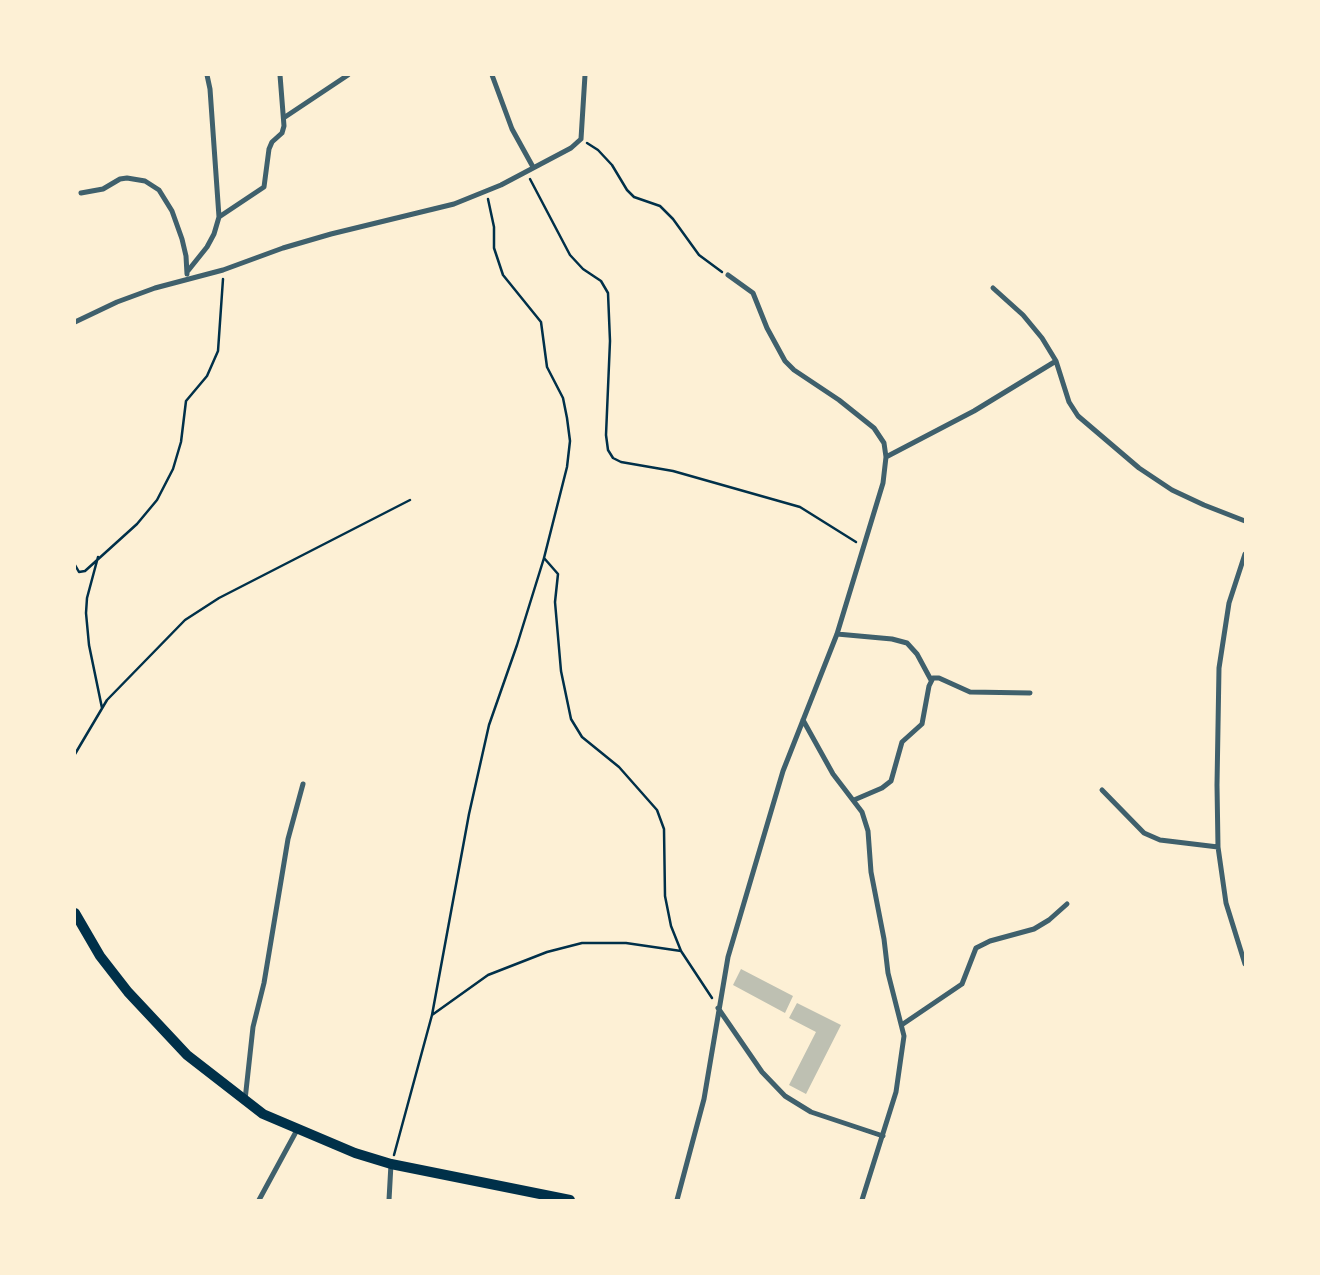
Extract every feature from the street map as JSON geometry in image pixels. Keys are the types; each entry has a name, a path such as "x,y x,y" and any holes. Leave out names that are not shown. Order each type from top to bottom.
{"main road":[{"path":"75,913 100,956 128,992 187,1055 263,1114 355,1153 391,1164 570,1200"}],"street":[{"path":"186,272 207,247 214,234 219,217 210,89 206,75"},
{"path":"219,217 264,186 269,149 272,142 282,133 285,117 280,75"},
{"path":"285,117 348,75"},
{"path":"492,75 512,128 533,167"},
{"path":"75,322 117,302 187,279 223,270 283,248 331,234 416,215 485,193 571,148 581,139 585,75"},
{"path":"81,193 103,189 120,179 127,178 145,181 159,190 172,211 182,238 186,256 187,279"},
{"path":"676,1200 704,1099 728,957 783,770 837,634 883,482 886,457 884,443 874,428 839,400 794,370 785,361 767,328 752,294 728,275"},
{"path":"993,288 1023,315 1056,361 1069,402 1078,416 1139,468 1172,490 1245,521"},
{"path":"886,457 1005,393 1056,361"},
{"path":"1245,554 1228,603 1219,668 1218,847 1226,903 1245,964"},
{"path":"837,634 892,639 907,643 917,654 931,680 922,724 908,735 899,747 891,780 882,788 854,800"},
{"path":"931,680 939,678 970,692 1030,693"},
{"path":"803,720 833,774 862,812 868,831 871,872 884,939 888,973 904,1036 896,1092 862,1200"},
{"path":"245,1100 253,1027 264,983 288,839 302,784"},
{"path":"1102,790 1144,834 1160,840 1218,847"},
{"path":"902,1024 962,984 976,948 990,941 1034,929 1049,920 1067,904"},
{"path":"718,1008 762,1072 785,1096 811,1112 883,1136"},
{"path":"259,1200 297,1130"},
{"path":"388,1200 391,1164"}],"path":[{"path":"581,139 605,158 634,197 660,206 674,220 699,255 709,264 728,275"},
{"path":"525,171 570,255 584,269 601,280 608,293 610,341 606,434 608,450 613,458 621,462 673,472 762,495 800,507 864,547"},
{"path":"391,1164 432,1015 469,814 489,725 517,645 544,558 567,467 570,441 563,398 547,367 541,322 504,275 494,248 493,217 485,193"},
{"path":"75,565 78,571 83,572 147,513 157,500 173,469 181,442 183,409 186,401 207,376 218,351 223,270"},
{"path":"75,754 102,708 176,628 198,611 312,549 410,500"},
{"path":"98,557 87,598 86,613 89,645 102,708"},
{"path":"544,558 558,574 555,602 567,709 582,737 619,767 643,792 662,819 667,912 676,941 718,1008"},
{"path":"432,1015 488,974 564,947 582,943 626,943 682,951"}],"building":[{"path":"741,969 793,996 785,1013 733,985"},
{"path":"797,1003 841,1025 806,1094 789,1085 816,1032 789,1018"}]}
